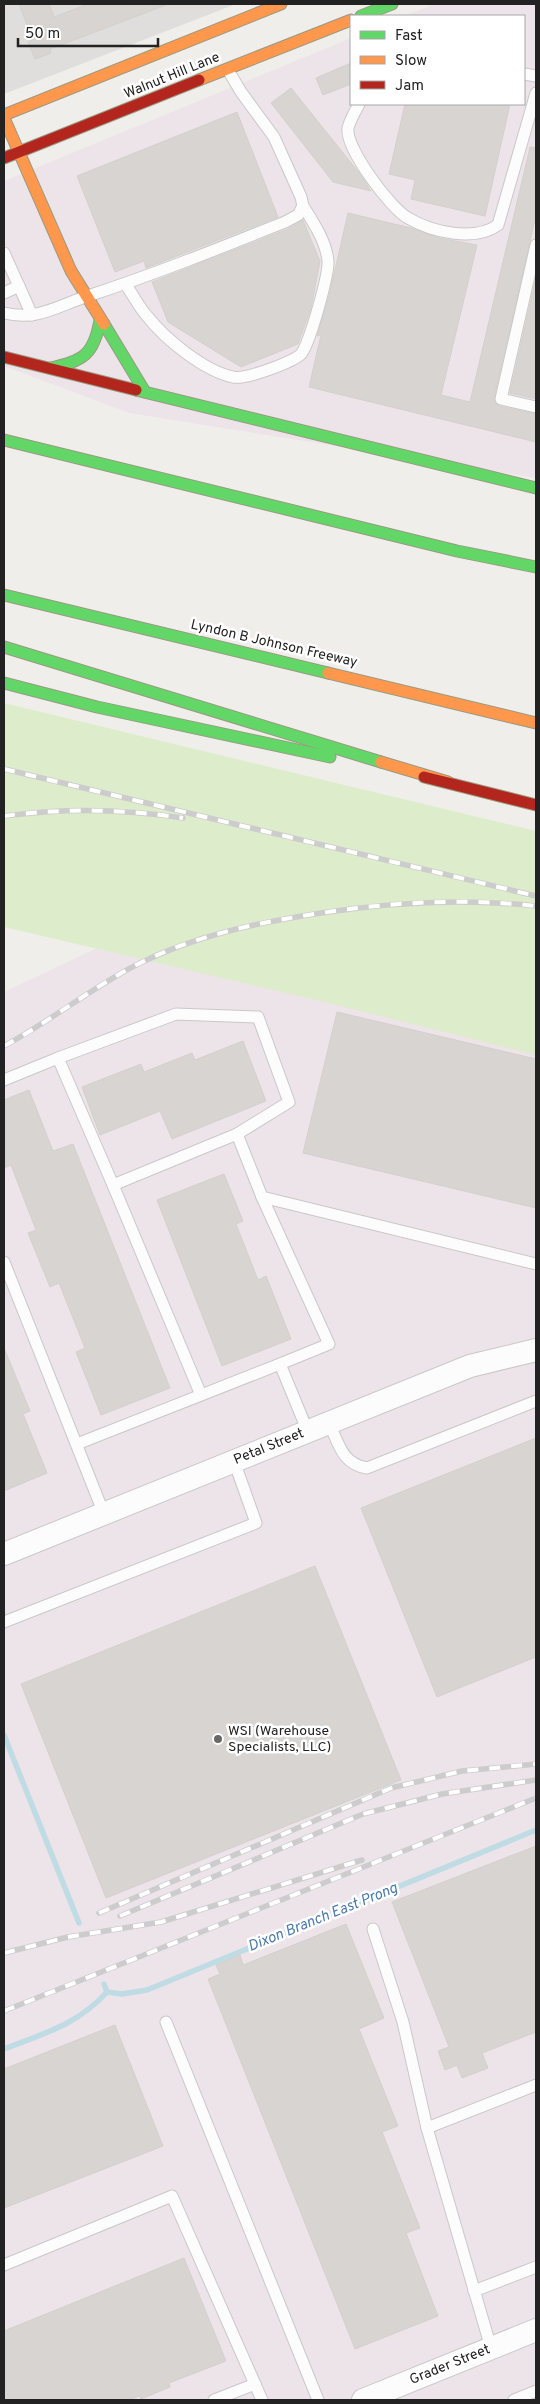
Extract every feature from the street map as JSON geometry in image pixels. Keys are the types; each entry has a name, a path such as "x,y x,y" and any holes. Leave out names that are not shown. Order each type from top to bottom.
{"main road":[{"name":"Walnut Hill Lane","path":"4,116 268,6 280,4"},
{"path":"364,15 392,4"},
{"name":"Walnut Hill Lane","path":"4,158 350,20"},
{"path":"4,116 71,272 84,297 144,392"},
{"path":"49,368 77,362 88,355 98,340 100,320"},
{"path":"4,357 536,488"},
{"path":"4,440 457,551 536,567"},
{"path":"457,551 507,549"},
{"name":"Lyndon B Johnson Freeway","path":"4,595 536,723"},
{"path":"4,647 448,782 536,805"},
{"path":"4,683 97,707 448,782"}],"street":[{"name":"Petal Street","path":"4,1554 470,1366 536,1350"},
{"name":"Grader Street","path":"363,2400 536,2330"}],"lane":[{"path":"126,285 154,324 175,345 210,368 233,378 249,377 301,355 308,342 328,262 318,230 303,206 301,197 274,137 241,92 228,70"},
{"path":"359,105 348,128 349,141 364,169 399,211 406,218 435,230 469,234 491,230 498,224 536,92"},
{"path":"4,313 20,317 54,310 84,297 126,285 285,222 298,215 303,206"},
{"path":"536,245 501,399 536,407"},
{"path":"4,253 32,315"},
{"path":"4,292 19,286"},
{"path":"4,1080 176,1014 258,1017 289,1102 237,1134 113,1185"},
{"path":"58,1058 201,1395"},
{"path":"77,1444 328,1344 262,1196 237,1134"},
{"path":"262,1196 536,1264"},
{"path":"4,1262 104,1514"},
{"path":"280,1364 308,1432"},
{"path":"328,1423 346,1459 356,1467 367,1468 536,1401"},
{"path":"4,1622 256,1523 234,1461"},
{"path":"374,1929 404,2022 427,2128 491,2348"},
{"path":"166,2022 318,2400"},
{"path":"427,2128 536,2085"},
{"path":"4,2265 172,2196 262,2400"},
{"path":"474,2291 536,2267"},
{"path":"214,2400 255,2384"},
{"path":"514,2400 536,2391"}],"shaded area":[{"path":"4,4 236,4 4,94"},
{"path":"435,4 536,4 536,478 129,413 4,366 4,181 350,38 350,105 525,105 525,15 407,15"},
{"path":"393,808 536,839 536,2400 4,2400 4,992"}],"green space":[{"path":"4,703 536,831 536,1055 333,1004 4,927"}],"building":[{"path":"19,4 49,4 54,17 88,4 166,5 50,49 51,53 35,59 28,42 33,40"},
{"path":"350,63 350,84 323,95 316,78"},
{"path":"291,88 360,174 371,191 333,182 271,103"},
{"path":"405,105 510,105 485,216 411,199 415,180 389,174"},
{"path":"237,112 278,217 146,268 144,261 115,272 77,176"},
{"path":"530,147 536,148 536,215 494,398 499,406 536,414 536,442 309,387 321,335 317,336 329,296 348,213 411,228 439,238 477,245 441,395 470,402"},
{"path":"303,220 320,261 311,308 298,344 241,367 168,322 152,282 288,229"},
{"path":"536,278 536,399 510,393"},
{"path":"337,1012 536,1059 536,1208 303,1153"},
{"path":"243,1041 266,1101 172,1139 160,1111 100,1135 82,1087 141,1064 144,1072 192,1053 195,1060"},
{"path":"29,1090 53,1151 73,1144 170,1388 101,1415 76,1352 85,1348 59,1283 50,1287 28,1233 36,1230 11,1165 4,1168 4,1100"},
{"path":"224,1174 243,1221 236,1224 258,1280 266,1276 291,1339 222,1366 157,1200"},
{"path":"4,1348 30,1411 23,1414 47,1473 4,1491"},
{"path":"536,1438 536,1657 437,1697 361,1508"},
{"path":"315,1566 401,1780 106,1898 21,1684"},
{"path":"536,1846 536,2032 482,2053 488,2068 462,2078 457,2065 445,2070 438,2051 449,2047 392,1902"},
{"path":"346,1924 384,2018 359,2029 398,2126 382,2132 420,2228 406,2233 438,2316 355,2349 208,1979 220,1974 216,1965 240,1955 243,1965"},
{"path":"115,2025 163,2146 4,2208 4,2069"},
{"path":"184,2258 226,2361 169,2383 170,2387 141,2399 140,2396 128,2400 4,2400 4,2331"}],"waterway":[{"name":"Dixon Branch East Prong","path":"4,1735 79,1923"},
{"name":"Dixon Branch East Prong","path":"104,1984 107,1992 122,1994 147,1990 536,1830"},
{"name":"Dixon Branch East Prong","path":"4,2049 60,2027 84,2013 107,1992"}],"railway":[{"path":"4,769 536,896"},
{"path":"4,816 48,812 116,811 183,818"},
{"path":"4,1046 37,1027 102,984 136,965 181,946 227,931 273,921 375,906 428,902 482,902 536,906"},
{"path":"99,1913 391,1788 462,1771 536,1764"},
{"path":"120,1916 363,1814 442,1794 536,1780"},
{"path":"4,2011 536,1798"},
{"path":"4,1953 68,1937 161,1922 362,1860"}],"traffic: fast":[{"path":"364,15 392,4"},
{"path":"50,368 79,359 85,354 94,341 100,320"},
{"path":"104,324 145,392"},
{"path":"136,390 536,488"},
{"path":"4,440 457,551 536,567"},
{"path":"4,595 328,673"},
{"path":"4,647 381,762"},
{"path":"4,683 97,707 330,757"}],"traffic: slow":[{"path":"4,115 281,4"},
{"path":"199,80 350,20"},
{"path":"4,118 71,271 104,324"},
{"path":"328,673 536,723"},
{"path":"381,762 448,782"}],"traffic: jam":[{"path":"4,158 199,80"},
{"path":"4,357 136,390"},
{"path":"424,777 536,805"}],"place":[{"name":"WSI (Warehouse Specialists, LLC)","path":"218,1739"}]}
